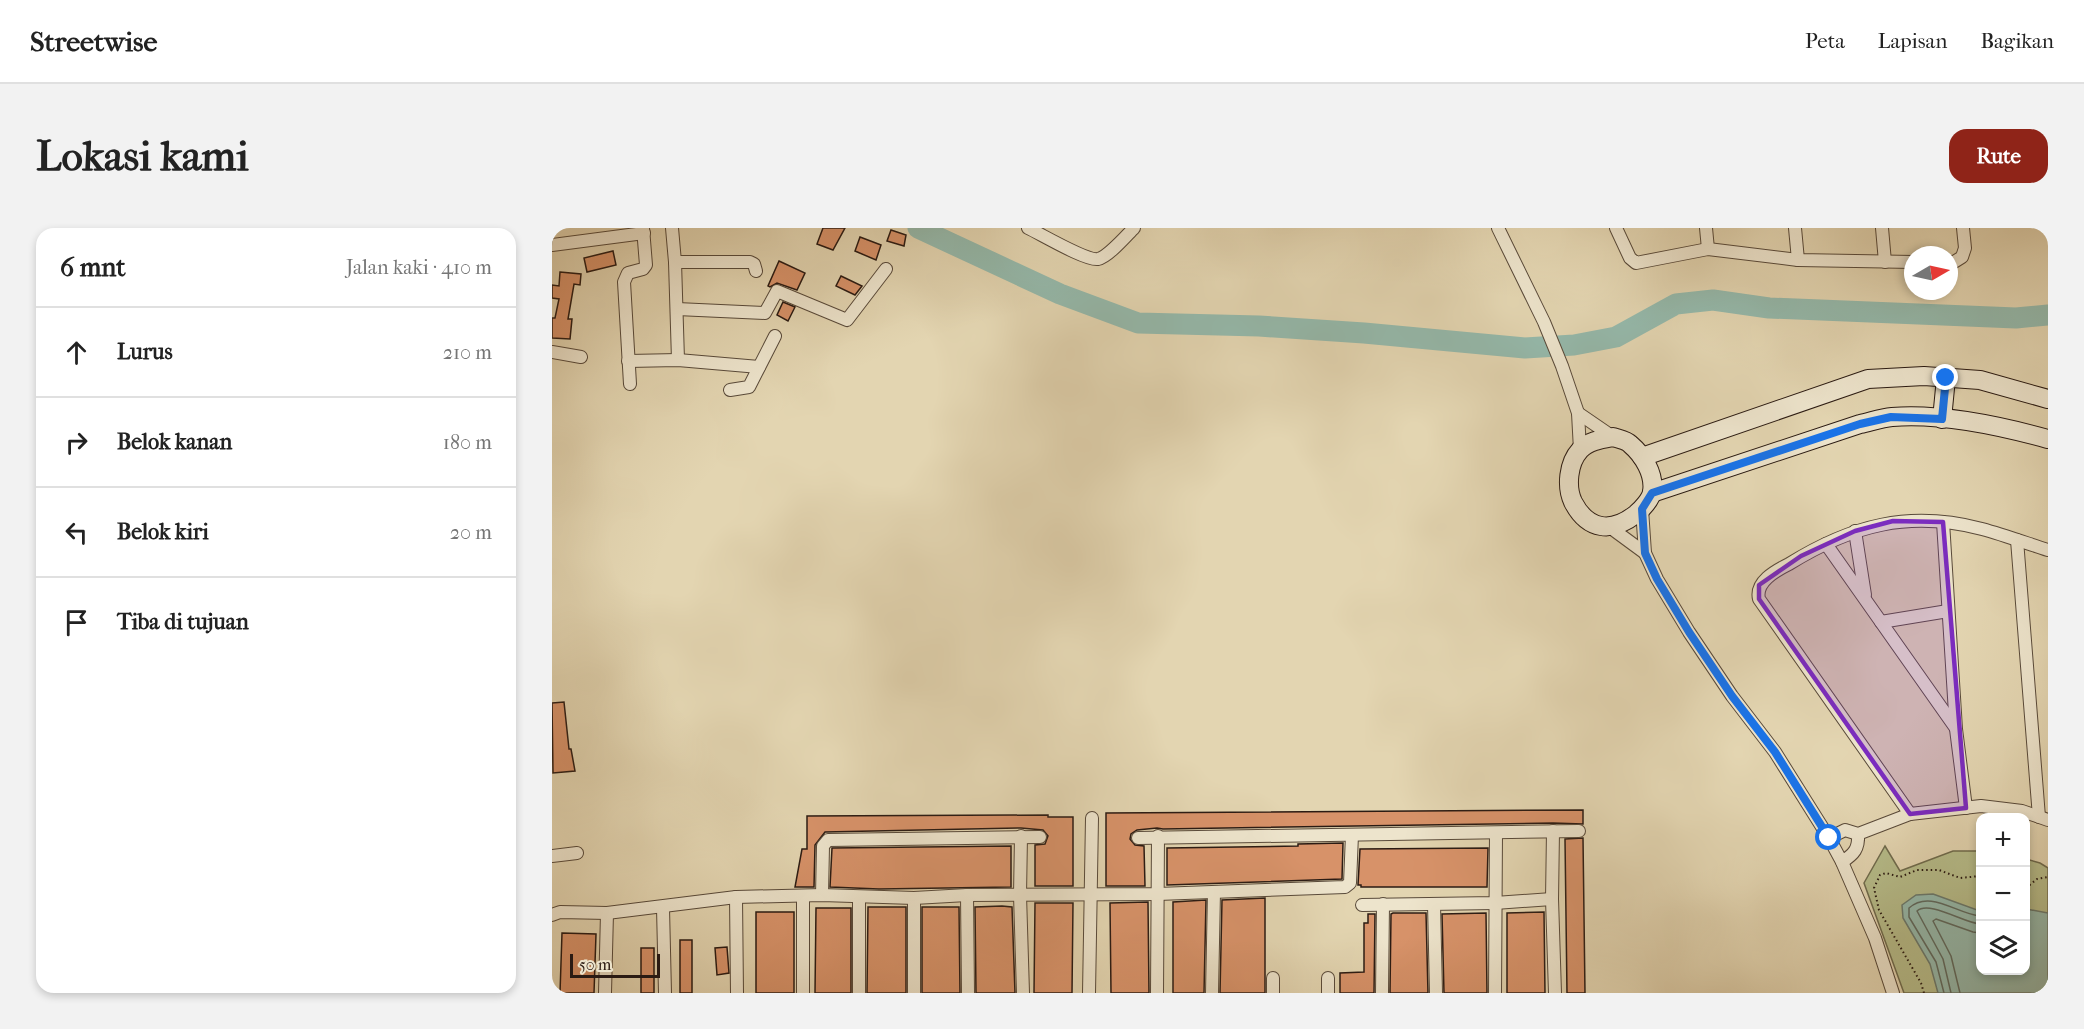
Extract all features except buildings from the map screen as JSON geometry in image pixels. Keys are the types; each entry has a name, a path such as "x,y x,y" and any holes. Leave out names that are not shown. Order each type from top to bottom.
{"street":[{"path":"672,228 678,360"},
{"path":"1028,228 1087,258 1098,259 1107,255 1134,228"},
{"path":"1498,228 1544,322 1562,366 1578,413 1580,450"},
{"path":"1616,228 1630,258 1636,263 1708,249 1798,260 1904,262"},
{"path":"1706,228 1708,249"},
{"path":"1795,228 1798,260"},
{"path":"1882,228 1885,262"},
{"path":"1958,260 1962,257 1965,248 1963,228"},
{"path":"552,245 644,230 646,265 643,269 628,273 624,282 630,384"},
{"path":"675,262 750,262 754,264 756,271"},
{"path":"677,309 765,313 777,291 847,320 886,269"},
{"path":"730,390 749,387 775,336"},
{"path":"552,352 580,357"},
{"path":"628,361 678,360 759,367"},
{"path":"1642,457 1868,379 1924,376 1980,380 2048,399"},
{"path":"1942,419 1946,378"},
{"path":"1578,413 1613,437 1629,442 1650,471 1652,493 1642,509 1627,521 1611,528"},
{"path":"1652,493 1860,424 1891,417 1942,419 2010,428 2048,439"},
{"path":"1613,437 1592,442 1580,450 1572,463 1568,483 1571,498 1578,512 1590,522 1611,528 1645,553"},
{"path":"1642,509 1645,553 1657,579 1689,632 1732,696 1775,752 1829,838 1875,938 1893,993"},
{"path":"1910,814 1759,599 1757,592 1759,585 1778,570 1826,544 1855,531 1893,521 1930,520 1981,529 2048,550"},
{"path":"1943,522 1956,729 1966,808"},
{"path":"1855,531 1865,600"},
{"path":"1829,838 1845,830 1858,834 1910,814 1966,808 1999,807 2022,811 2044,819 2018,540"},
{"path":"1826,544 1956,729"},
{"path":"1881,622 1948,611"},
{"path":"1089,993 1092,818"},
{"path":"1553,831 1552,899 1555,993"},
{"path":"1138,838 1579,831"},
{"path":"1495,993 1496,833"},
{"path":"1842,862 1857,849 1858,834"},
{"path":"552,915 560,912 607,913 663,908 736,897 822,895 914,898 967,895 1158,894 1345,887 1350,883 1352,835"},
{"path":"1021,836 1023,993"},
{"path":"1156,993 1158,836"},
{"path":"822,895 823,846 828,840 1040,837"},
{"path":"552,856 577,853"},
{"path":"1212,993 1214,892"},
{"path":"967,895 968,993"},
{"path":"803,896 803,993"},
{"path":"736,897 737,993"},
{"path":"859,897 859,993"},
{"path":"914,898 914,993"},
{"path":"1362,905 1495,903 1552,899"},
{"path":"1382,993 1383,904"},
{"path":"1434,904 1436,993"},
{"path":"663,908 665,993"},
{"path":"605,993 607,913"},
{"path":"1273,978 1273,993"},
{"path":"1328,978 1328,993"}],"path":[{"path":"1924,993 1922,983 1879,910 1874,888 1880,875 1886,873 1900,877 1917,870 1939,870 1960,878 1976,876"},
{"path":"2030,884 2037,879 2048,877"}],"highlighted area":[{"path":"1893,521 1943,522 1966,808 1910,814 1759,599 1759,585 1801,556 1855,531"}],"green space":[{"path":"1885,846 1900,871 1953,851 1976,851 1976,975 2030,975 2030,860 2040,863 2048,868 2048,993 1904,993 1864,883"}],"water":[{"path":"1933,894 1976,910 1976,975 2030,975 2030,910 2048,913 2048,993 1938,993 1930,964 1903,918 1902,905 1916,895"}],"waterway":[{"path":"918,228 1060,294 1138,323 1259,326 1525,348 1574,345 1616,337 1676,304 1713,300 1769,308 2016,318 2048,315"}],"route":[{"path":"1829,838 1775,752 1732,696 1689,632 1657,579 1645,553 1642,509 1652,493 1860,424 1891,417 1942,419 1946,378"}]}
